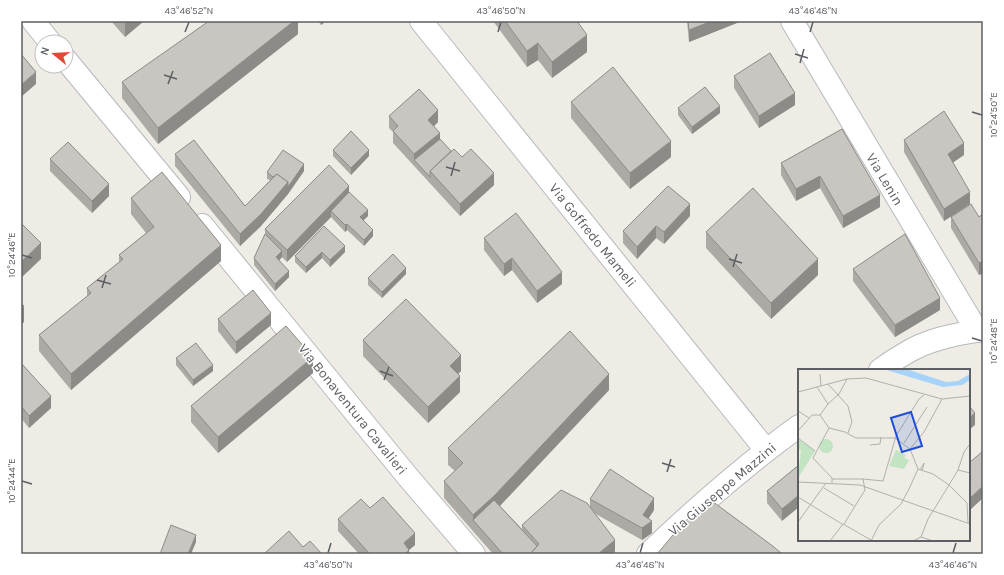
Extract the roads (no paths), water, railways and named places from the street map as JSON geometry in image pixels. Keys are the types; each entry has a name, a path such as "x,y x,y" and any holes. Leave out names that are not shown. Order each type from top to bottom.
{"street":[{"path":"33,21 44,34"},
{"name":"Via Goffredo Mameli","path":"421,21 766,450"},
{"name":"Via Lenin","path":"792,21 980,331"},
{"name":"Via Bonaventura Cavalieri","path":"74,70 408,477 474,554"},
{"path":"882,369 906,353 922,345 953,335 980,331"},
{"name":"Via Giuseppe Mazzini","path":"648,554 688,516 766,450 798,427"}]}
